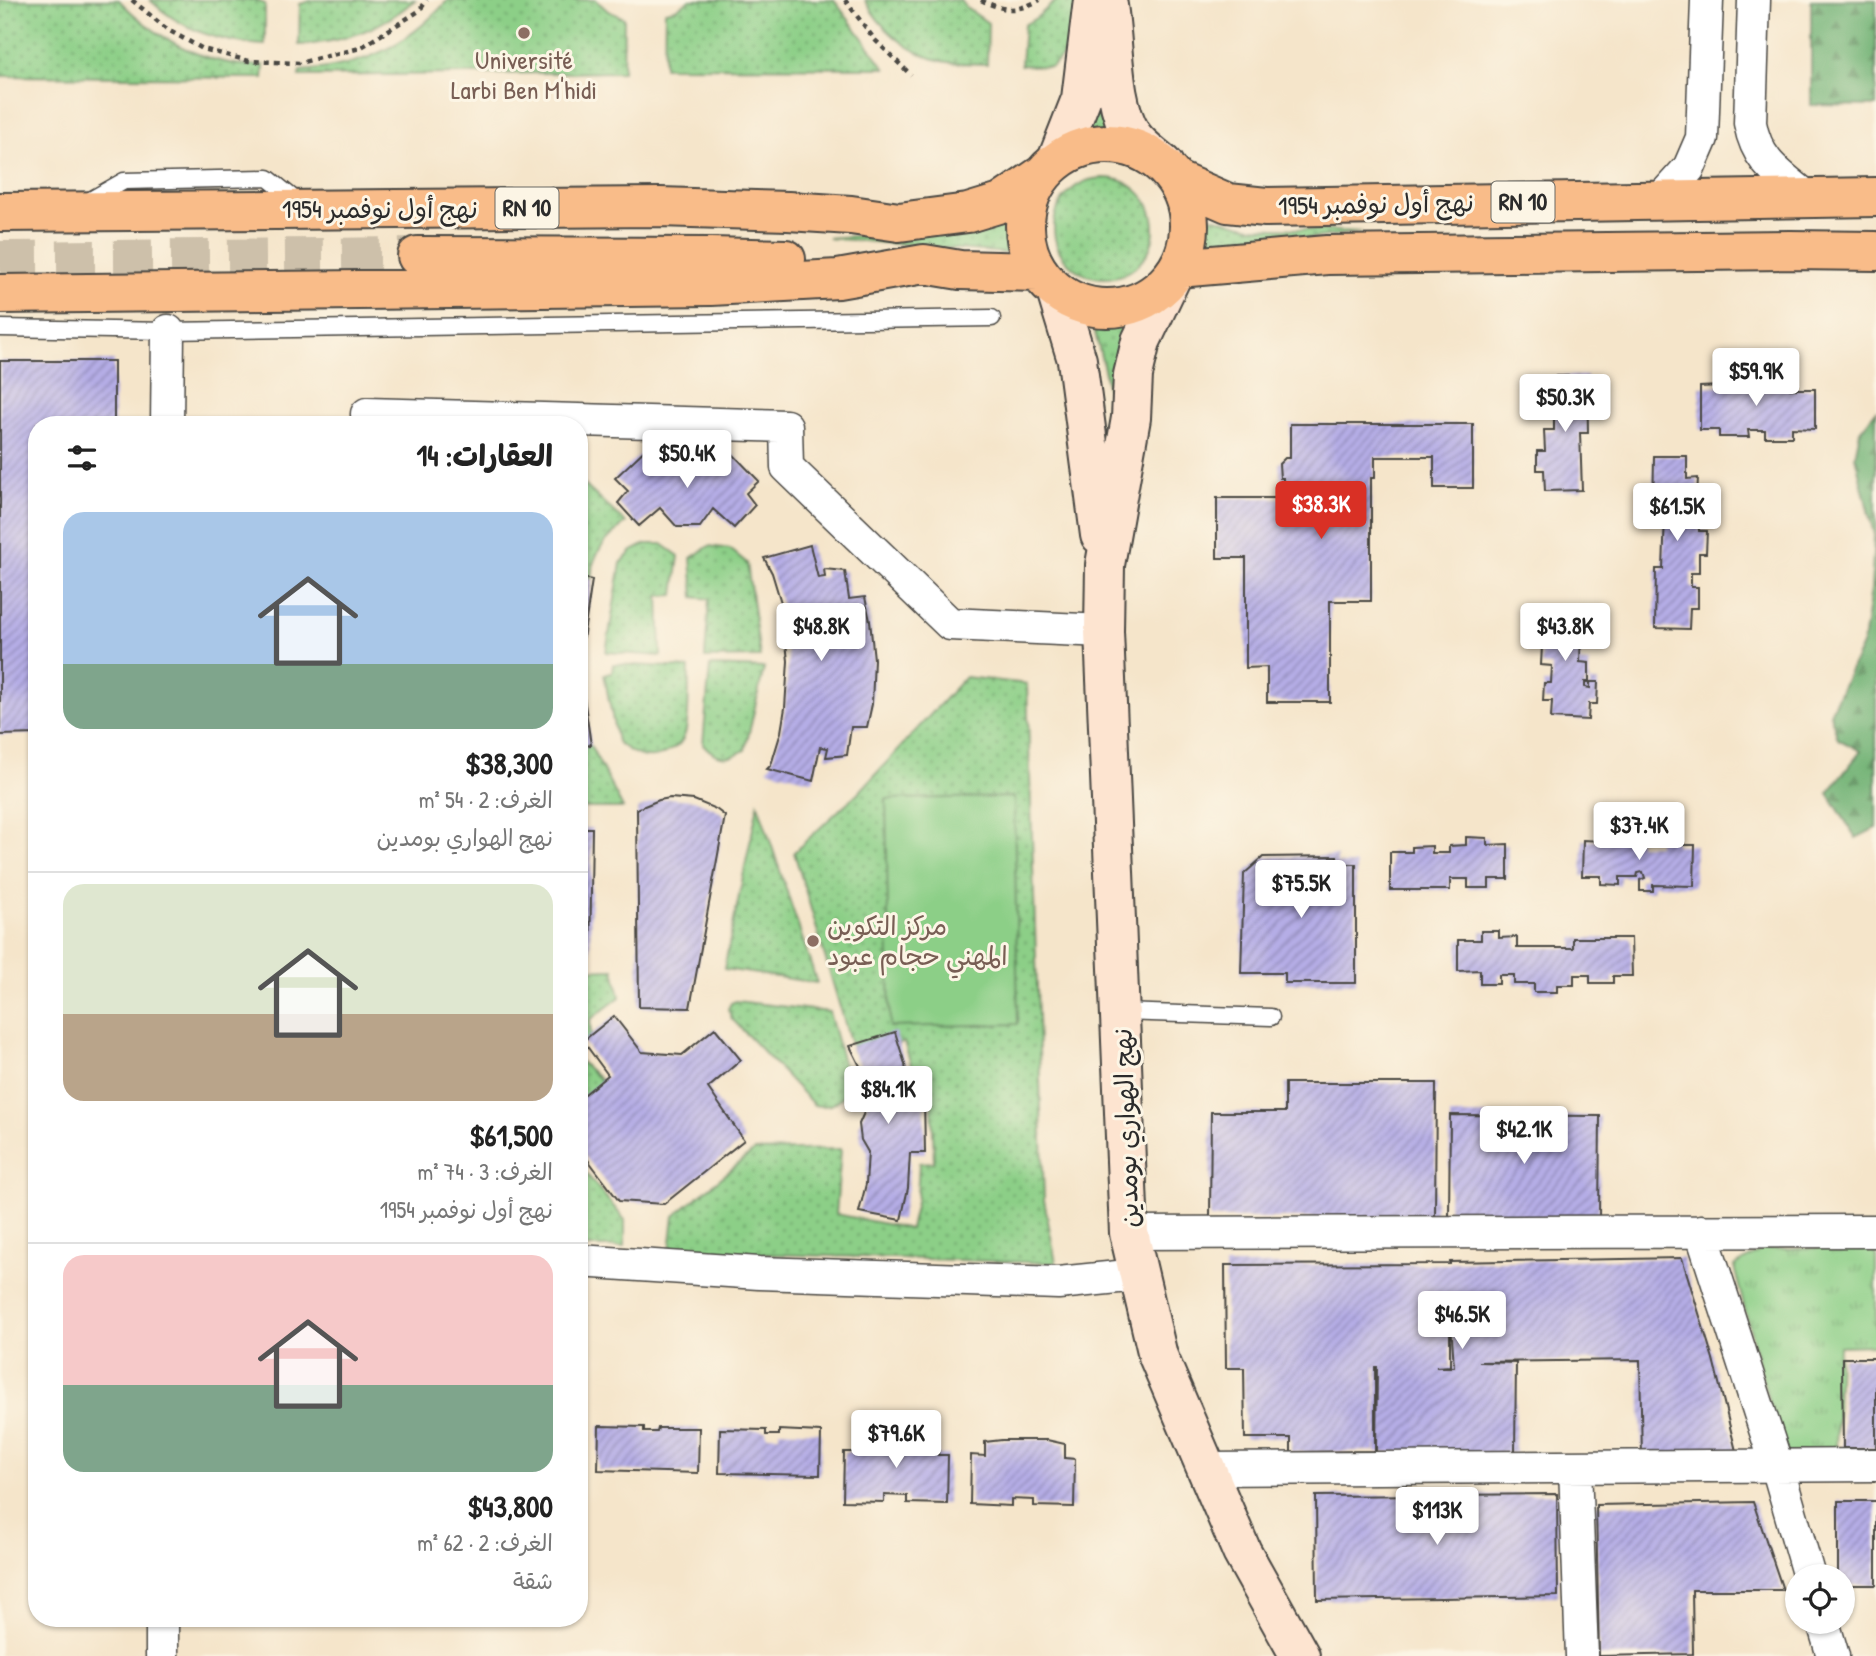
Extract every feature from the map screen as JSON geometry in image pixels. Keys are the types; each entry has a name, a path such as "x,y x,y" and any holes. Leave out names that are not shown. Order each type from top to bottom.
{"main road":[{"path":"1093,0 1081,99 1049,167 1029,197 1024,223 1027,249 1047,281 1077,360 1092,489 1105,565"},
{"path":"1105,565 1131,418 1133,375 1138,352 1187,247 1190,224 1186,200 1169,172 1132,135 1118,98 1107,0"},
{"path":"1049,167 1077,149 1100,144 1123,145 1145,152 1169,172"},
{"name":"نهج أول نوفمبر 1954","path":"0,212 660,207 788,211 900,222 968,213 1001,203 1049,167"},
{"name":"نهج أول نوفمبر 1954","path":"1169,172 1227,203 1266,207 1876,197"},
{"name":"RN 10","path":"900,222 413,244 924,264 1047,281"},
{"name":"نهج أول نوفمبر 1954","path":"1175,273 1327,255 1876,251"},
{"name":"RN 10","path":"0,294 711,286 838,279 924,264"},
{"path":"1047,281 1079,303 1104,308 1129,305 1152,295 1175,273"},
{"name":"نهج الهواري بومدين","path":"1105,565 1104,631 1129,1233 1158,1356 1242,1552 1300,1656"}],"street":[{"path":"1661,199 1689,168 1702,138 1707,0"},
{"path":"1754,0 1750,122 1753,139 1759,154 1770,167 1808,198"},
{"path":"167,416 169,331"},
{"path":"368,416 438,416"},
{"path":"588,420 786,426 787,467 950,624 1104,631"},
{"path":"1701,1231 1806,1564"},
{"path":"1129,1233 1876,1231"},
{"path":"588,1262 759,1273 1058,1283 1138,1275"},
{"path":"1206,1469 1876,1465"},
{"path":"1576,1467 1582,1656"},
{"path":"162,1627 162,1656"},
{"path":"1827,1634 1833,1656"}],"lane":[{"path":"0,328 169,331 992,318"},
{"path":"1121,1012 1271,1017"}],"path":[{"path":"132,0 169,30 203,49 249,61 299,63 360,48 419,10 427,0"},
{"path":"845,0 875,40 912,75"},
{"path":"981,0 1000,9 1021,9 1040,0"}],"green space":[{"path":"0,0 119,0 149,27 185,48 224,62 264,65 263,78 0,76"},
{"path":"150,0 255,0 265,4 265,45 233,41 203,33 175,20"},
{"path":"314,0 415,0 389,19 361,33 331,41 299,45 300,4"},
{"path":"448,0 596,0 608,11 624,18 623,72 299,76 300,71 343,65 382,52 416,30"},
{"path":"690,0 834,0 885,68 664,67 665,11 675,9"},
{"path":"865,0 960,0 988,23 987,64 948,62 919,53 897,39 879,21"},
{"path":"1057,0 1076,0 1075,45 1051,67 1021,65 1024,25"},
{"path":"1811,0 1876,0 1876,106 1811,105"},
{"path":"1103,51 1115,143 1082,140"},
{"path":"1104,178 1123,181 1140,192 1151,209 1154,228 1151,247 1140,264 1123,275 1104,278 1085,275 1068,264 1057,247 1054,228 1057,209 1068,192 1085,181"},
{"path":"1204,215 1251,227 1362,232 1261,244 1206,256"},
{"path":"1018,221 1017,254 828,238 947,229"},
{"path":"1093,324 1134,326 1115,450 1105,373"},
{"path":"1876,411 1876,828 1856,838 1828,793 1861,751 1838,739 1830,713 1863,643 1871,589 1874,535 1855,456 1860,431"},
{"path":"588,488 626,523 601,547 594,562 591,580 588,579"},
{"path":"646,544 662,544 679,556 674,595 659,596 661,656 606,652 621,563 632,551"},
{"path":"709,546 730,549 747,563 760,657 705,658 709,599 694,597 691,558"},
{"path":"613,664 689,668 687,728 680,744 664,754 650,757 636,754 617,742 604,674 612,673"},
{"path":"710,666 764,668 745,750 733,755 718,755 703,744"},
{"path":"965,677 1027,684 1044,1200 1056,1263 670,1251 674,1216 754,1151 841,1149 836,1214 910,1229 917,1197 919,1163 934,1162 932,1105 918,1105 914,1074 904,1042 859,1055 853,1051 794,852 864,787"},
{"path":"590,745 623,808 588,808"},
{"path":"1014,797 1018,1024 890,1027 886,799"},
{"path":"758,804 817,983 724,969"},
{"path":"614,969 620,997 590,1020 591,1038 588,1039 588,970"},
{"path":"736,1001 829,1012 850,1088 835,1103 826,1106 814,1105 732,1019 728,1009 731,1003"},
{"path":"588,1068 606,1085 588,1100"},
{"path":"588,1176 625,1220 625,1247 588,1247"},
{"path":"1876,1247 1876,1345 1839,1346 1836,1451 1782,1454 1734,1267 1763,1249"}],"building":[{"path":"0,361 114,361 114,416 28,416 28,734 0,735"},
{"path":"1553,376 1587,376 1588,433 1580,433 1582,490 1545,491 1544,470 1537,470 1537,451 1545,451 1544,430 1554,430 1554,416 1547,416 1547,394 1553,393"},
{"path":"1749,378 1749,387 1764,387 1764,379 1791,378 1790,389 1815,389 1815,429 1792,428 1792,437 1765,437 1765,430 1748,430 1749,437 1719,437 1719,430 1700,430 1700,387 1721,386 1720,379"},
{"path":"1290,424 1473,424 1473,488 1434,488 1434,457 1375,457 1375,478 1371,478 1371,601 1330,601 1330,702 1267,702 1267,667 1246,668 1246,558 1217,558 1217,498 1283,498 1283,478 1280,478 1279,464 1285,458 1290,458"},
{"path":"650,445 675,470 699,470 725,446 759,481 746,493 755,505 734,528 713,509 700,527 677,527 660,508 639,526 618,503 628,491 615,478"},
{"path":"1654,456 1687,456 1687,479 1698,478 1697,496 1689,496 1689,513 1698,513 1699,531 1707,531 1706,553 1699,553 1699,573 1691,573 1691,587 1698,587 1698,608 1690,608 1689,629 1655,628 1656,569 1663,569 1665,516 1653,516"},
{"path":"810,545 818,578 825,577 824,569 845,571 849,599 865,597 874,659 872,704 867,727 851,727 847,755 826,757 828,748 820,747 813,781 767,769 771,765 781,732 788,661 782,606 772,573 764,558"},
{"path":"588,579 592,580 588,607"},
{"path":"1541,606 1582,607 1580,662 1589,663 1589,682 1585,682 1585,687 1590,688 1590,682 1598,682 1597,704 1589,704 1588,720 1551,718 1552,701 1543,701 1544,683 1551,683 1552,666 1541,665 1542,646 1533,646 1534,626 1540,627"},
{"path":"588,725 591,745 588,746"},
{"path":"670,798 694,800 725,816 690,1008 639,1007 637,809"},
{"path":"588,828 592,828 590,958"},
{"path":"1602,834 1622,834 1622,840 1639,840 1639,845 1658,845 1658,839 1676,840 1676,845 1695,845 1694,886 1653,885 1653,891 1640,891 1640,880 1645,878 1643,872 1638,873 1637,877 1620,877 1620,885 1601,884 1601,876 1582,876 1583,840 1602,841"},
{"path":"1466,837 1487,838 1487,845 1508,844 1508,879 1489,879 1489,888 1468,888 1468,879 1450,879 1450,890 1390,890 1390,852 1412,852 1412,847 1432,846 1432,853 1449,853 1449,846 1466,845"},
{"path":"1337,856 1337,864 1356,864 1356,983 1285,983 1285,973 1241,973 1244,874 1263,857"},
{"path":"1481,931 1499,931 1499,938 1517,937 1517,948 1573,948 1573,938 1631,938 1632,976 1613,976 1613,983 1590,983 1590,975 1574,975 1574,985 1557,985 1557,992 1534,992 1534,984 1514,984 1514,975 1499,975 1499,984 1480,984 1480,970 1458,971 1458,940 1481,940"},
{"path":"614,1016 642,1052 682,1055 715,1028 741,1060 708,1088 744,1140 664,1204 619,1201 588,1160 588,1092 608,1075 588,1048 588,1037"},
{"path":"895,1032 905,1064 909,1096 924,1096 925,1153 910,1153 908,1188 901,1220 859,1212 866,1184 868,1152 861,1140 859,1124 867,1106 865,1076 850,1046"},
{"path":"1285,1083 1436,1083 1435,1218 1210,1218 1211,1112 1285,1112"},
{"path":"1450,1115 1600,1116 1599,1218 1449,1217"},
{"path":"1682,1258 1713,1359 1737,1455 1642,1457 1640,1360 1479,1362 1516,1363 1515,1453 1376,1452 1377,1367 1375,1451 1291,1452 1291,1438 1245,1438 1244,1368 1226,1368 1225,1265","holes":["1450,1307 1454,1367 1436,1367 1450,1366"]},
{"path":"1842,1358 1876,1358 1876,1448 1843,1448"},
{"path":"599,1426 644,1427 644,1432 657,1432 658,1428 699,1428 698,1473 598,1470"},
{"path":"720,1429 766,1430 766,1435 779,1435 779,1430 821,1432 820,1475 719,1473"},
{"path":"875,1436 920,1436 938,1440 938,1455 948,1455 947,1504 907,1503 907,1496 884,1495 884,1502 843,1501 844,1452 858,1452 859,1439"},
{"path":"1047,1440 1065,1444 1065,1458 1075,1459 1074,1507 1034,1506 1034,1500 1011,1499 1011,1506 970,1504 971,1455 985,1456 985,1442"},
{"path":"1557,1494 1558,1596 1317,1600 1316,1496"},
{"path":"1838,1501 1876,1501 1876,1585 1855,1585 1855,1564 1838,1564"},
{"path":"1753,1502 1783,1590 1692,1590 1693,1654 1599,1656 1596,1505"}],"tunnel":[{"path":"0,260 417,256"}],"place":[{"name":"Université Larbi Ben M'hidi","path":"524,33"},
{"name":"مركز التكوين المهني حجام عبود","path":"813,941"}]}
